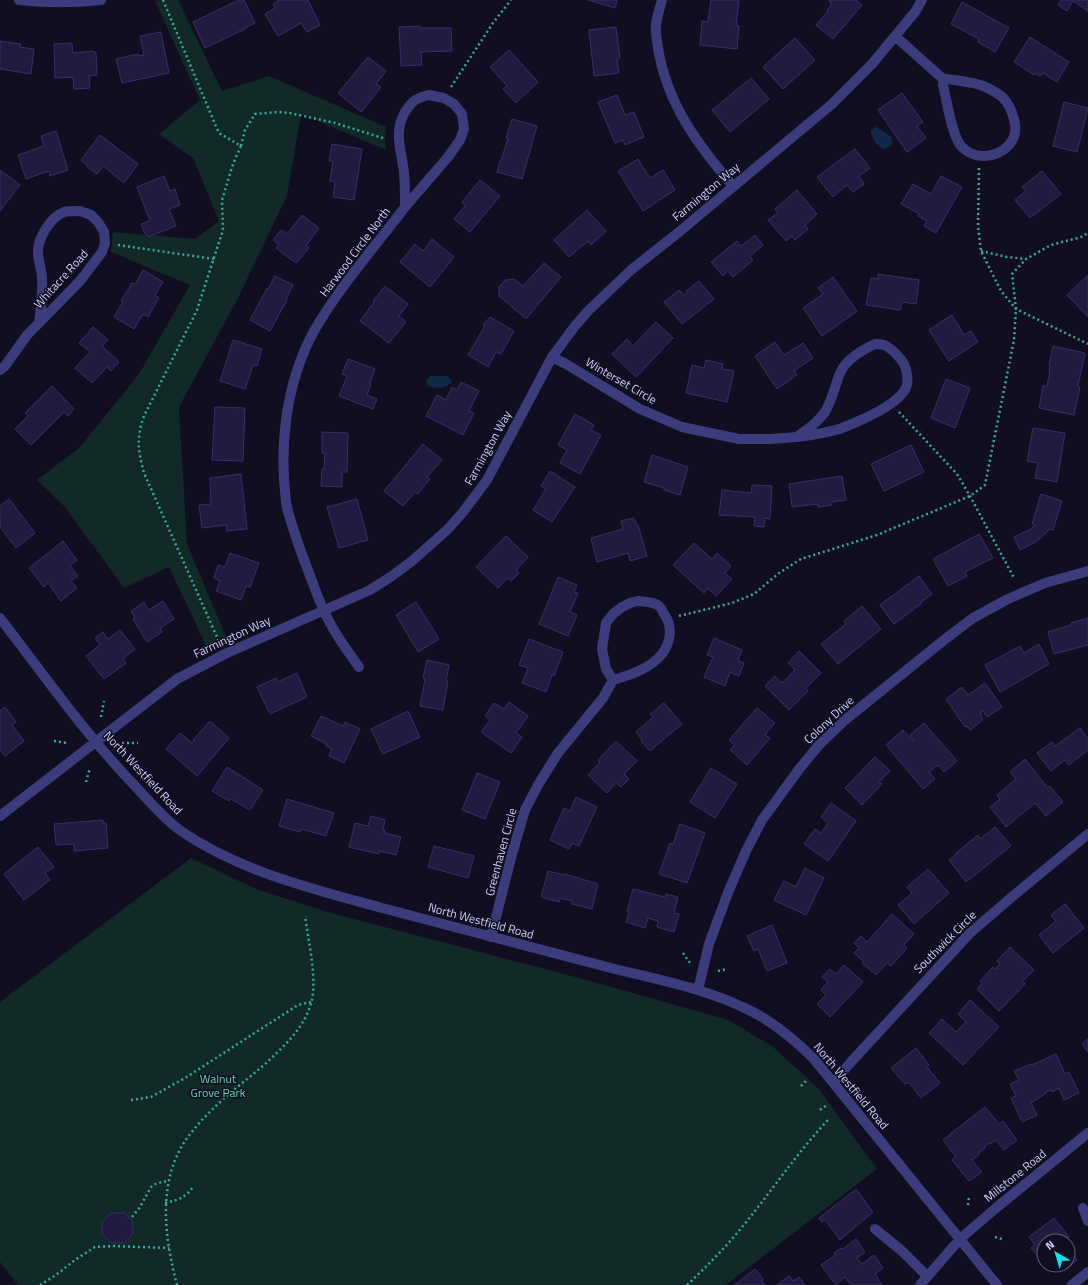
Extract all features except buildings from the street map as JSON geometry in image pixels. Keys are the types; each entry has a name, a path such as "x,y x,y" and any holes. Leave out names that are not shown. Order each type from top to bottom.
{"street":[{"path":"19,0 48,3 101,0"},
{"path":"662,0 656,25 657,37 660,57 675,104 686,124 713,162 734,186"},
{"name":"Farmington Way","path":"0,816 177,679 226,653 370,590 412,561 447,530 488,480 552,357 575,326 601,298 631,270 679,232 832,104 856,82 915,12 922,0"},
{"path":"895,36 942,78 967,82 988,88 997,93 1010,107 1015,128 1013,139 1007,147 999,153 991,156 979,156 966,151 955,135 943,84 944,79 942,78"},
{"path":"405,207 404,172 398,131 401,118 409,106 417,98 429,95 444,98"},
{"name":"Harwood Circle North","path":"359,667 348,653 323,610 297,542 286,503 283,460 287,414 293,382 314,331 350,276 405,207 448,157 460,140 464,129 462,114 454,104 444,98"},
{"name":"Whitacre Road","path":"0,370 5,366 27,335 39,323 80,281 102,252 105,243 104,232 98,222 91,215 80,211 64,212 52,220 40,239 38,252 43,289 39,323"},
{"name":"Winterset Circle","path":"552,357 640,409 682,427 739,439 770,439 797,437 818,434 842,428 890,404 900,396 907,386 907,372 896,354 883,345 875,344 862,350 851,359 842,370 826,410 818,421 797,437"},
{"name":"Colony Drive","path":"698,990 709,944 729,890 746,851 762,820 800,768 819,745 845,720 944,640 974,618 1008,599 1045,583 1088,571"},
{"path":"638,601 651,602 660,606 668,619 670,630 669,640 662,654 651,664 630,675 613,680 606,668 602,649 606,623 613,614 630,603 638,601"},
{"name":"North Westfield Road","path":"0,618 110,761 153,806 179,829 208,848 263,873 338,896 698,990 753,1012 774,1025 809,1054 834,1082 997,1285"},
{"name":"Greenhaven Circle","path":"491,937 525,810 538,785 558,753 603,698 613,680"},
{"name":"Southwick Circle","path":"834,1082 856,1056 970,933 1088,834"},
{"name":"Millstone Road","path":"920,1285 960,1239 1088,1133"},
{"path":"1082,1208 1088,1221"},
{"path":"875,1229 902,1251 928,1276"},
{"path":"1072,1285 1088,1272"}],"path":[{"path":"163,0 219,132 241,146"},
{"path":"444,98 481,41 511,0"},
{"path":"217,637 144,474 138,442 139,430 144,416 197,310 223,230 222,200 245,130 255,114 279,112 335,123 379,136 399,144"},
{"path":"979,156 978,226 981,251 1001,291 1016,309 1088,344"},
{"path":"668,619 732,603 754,594 779,573 801,559 877,535 970,496 985,485 1014,340 1016,309 1012,274 1026,259 1051,245 1081,237 1088,233"},
{"path":"105,243 214,259"},
{"path":"981,251 1007,257 1026,259"},
{"path":"890,404 957,474 1014,578"},
{"path":"102,717 104,701"},
{"path":"54,741 68,743"},
{"path":"122,743 138,742"},
{"path":"86,782 90,768"},
{"path":"177,1285 171,1265 167,1231 165,1202 168,1181 176,1158 190,1134 213,1109 286,1045 304,1021 312,1002 314,982 305,916"},
{"path":"683,953 690,963"},
{"path":"718,971 727,969"},
{"path":"131,1100 151,1097 185,1078 298,1005 312,1002"},
{"path":"801,1086 807,1080"},
{"path":"820,1110 827,1105"},
{"path":"687,1285 738,1232 812,1136 828,1120"},
{"path":"132,1217 140,1207 151,1187 157,1183 168,1181"},
{"path":"165,1202 176,1200 187,1195 194,1186"},
{"path":"968,1205 969,1197"},
{"path":"995,1237 1002,1239"},
{"path":"40,1285 56,1275 74,1260 95,1247 113,1246 169,1248"}],"green space":[{"path":"178,0 222,91 269,76 386,127 386,150 301,114 287,196 237,300 179,407 187,544 227,639 207,648 169,567 124,588 64,506 37,480 79,448 139,374 190,285 111,252 113,232 195,239 219,221 193,158 159,134 200,100 155,1"},
{"name":"Walnut Grove Park","path":"191,858 256,889 331,913 587,980 728,1020 772,1046 819,1089 877,1169 726,1285 18,1285 0,1262 0,1002"}],"water":[{"path":"875,127 892,138 892,145 890,147 885,149 881,148 873,139 871,130"},
{"path":"431,376 447,376 452,380 451,384 442,388 427,385 427,381"}]}
